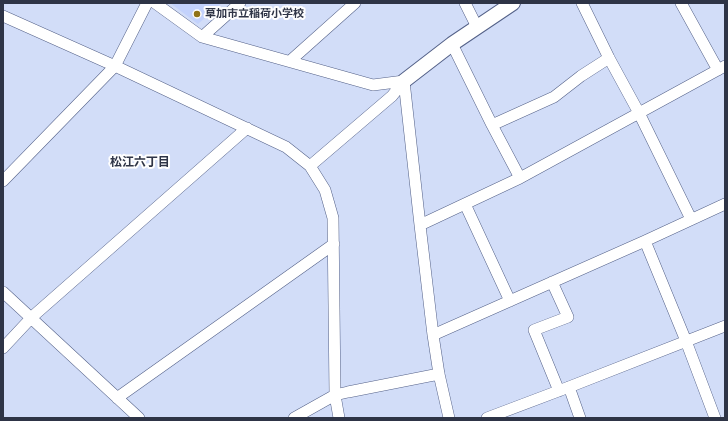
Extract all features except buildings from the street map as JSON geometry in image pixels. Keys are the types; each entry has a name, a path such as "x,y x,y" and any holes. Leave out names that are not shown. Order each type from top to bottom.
{"street":[{"path":"3,181 115,66 147,3"},
{"path":"155,3 202,37 373,85 404,81"},
{"path":"202,37 240,3"},
{"path":"290,61 355,3"},
{"path":"465,3 477,27"},
{"path":"310,166 392,96 404,81 452,44 513,3"},
{"path":"582,3 609,58 639,113 691,219"},
{"path":"420,225 520,178 722,68 681,3"},
{"path":"3,16 115,66 286,147 310,166 325,190 333,218 334,395 339,418"},
{"path":"452,44 520,178"},
{"path":"492,125 554,97 581,76 609,58"},
{"path":"404,81 433,335 448,418"},
{"path":"3,348 32,318 247,128"},
{"path":"465,204 510,301"},
{"path":"433,335 725,204"},
{"path":"645,241 686,341 712,417"},
{"path":"117,398 334,244"},
{"path":"552,282 568,317 534,330 580,418"},
{"path":"3,292 139,418"},
{"path":"487,418 725,326"},
{"path":"294,418 334,395 439,374"}],"shaded area":[{"name":"草加市立稲荷小学校","path":"170,3 222,3 198,24"}],"place":[{"name":"草加市立稲荷小学校","path":"197,14"}],"district":[{"name":"松江六丁目","path":"140,163"}]}
